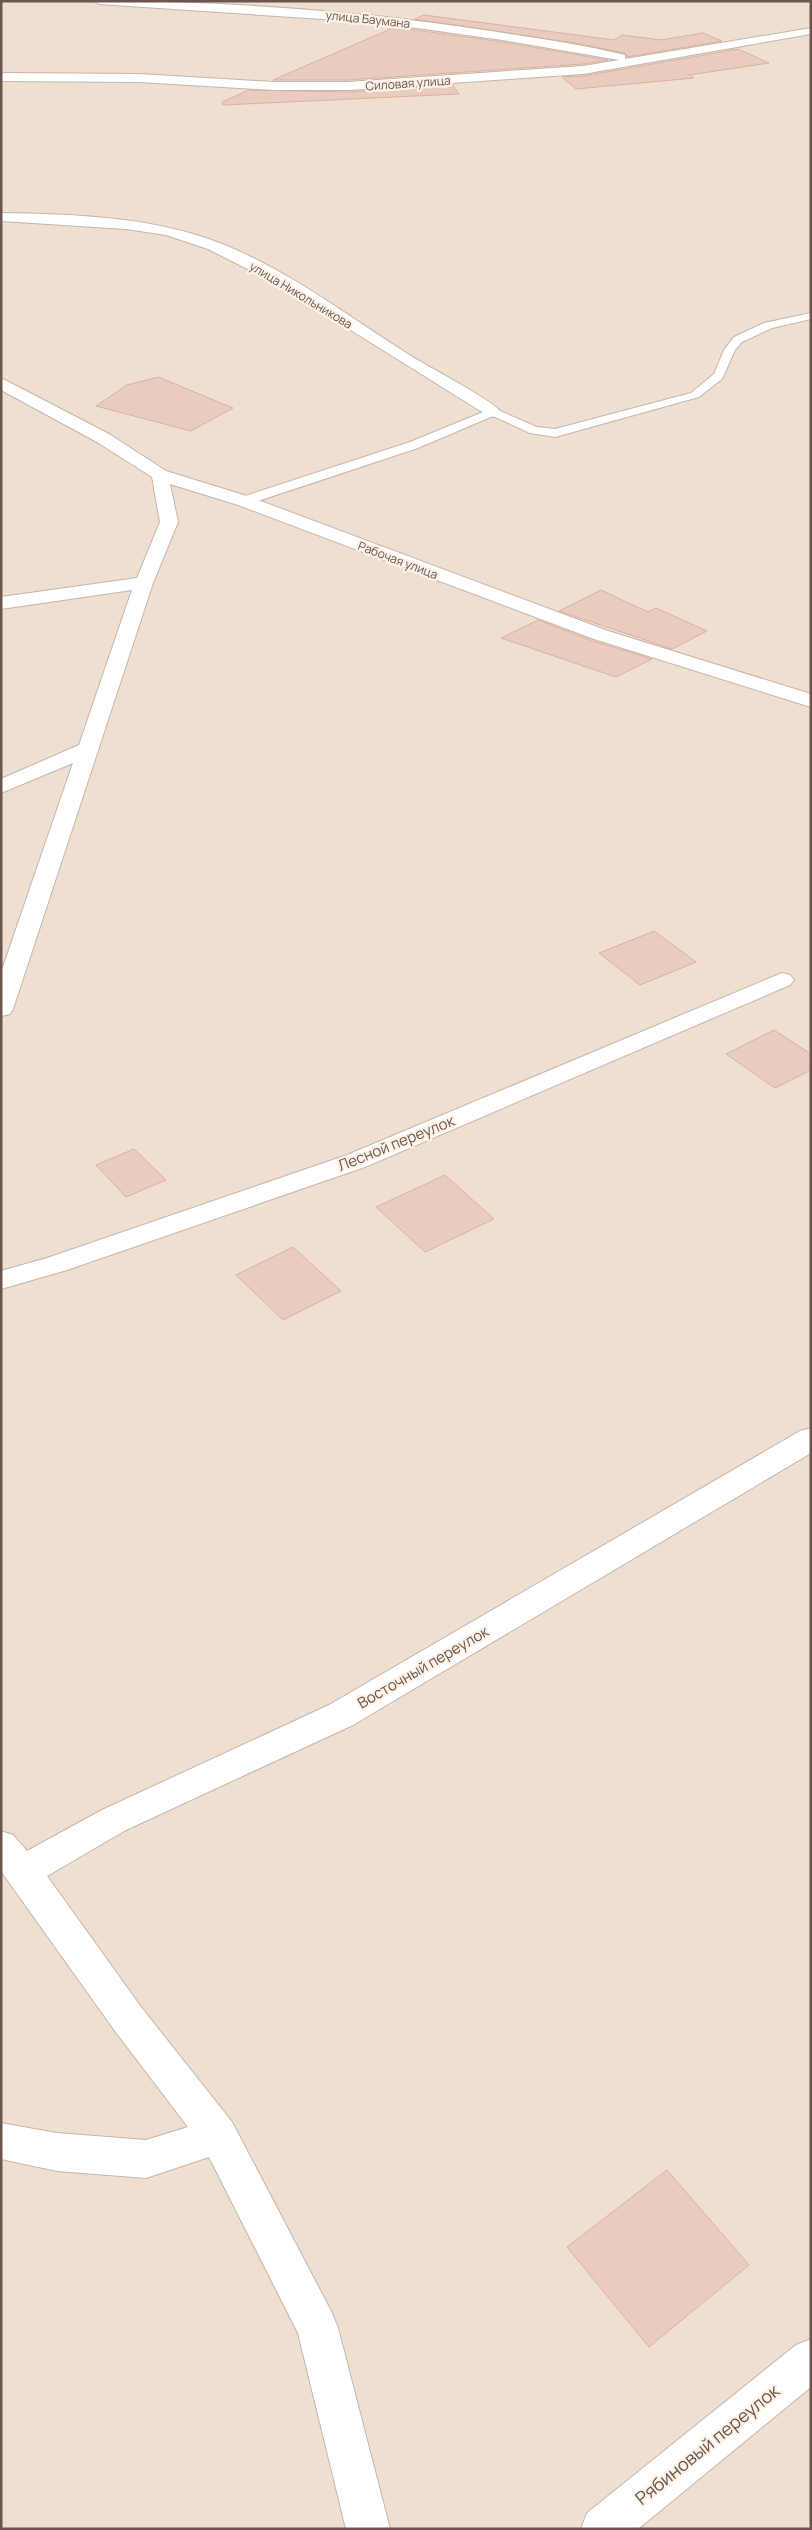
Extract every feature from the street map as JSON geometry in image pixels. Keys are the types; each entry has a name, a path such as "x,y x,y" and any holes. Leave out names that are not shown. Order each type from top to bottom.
{"street":[{"name":"улица Баумана","path":"99,1 382,20 540,41 634,60"},
{"name":"Силовая улица","path":"1,77 138,78 315,87 583,70 811,31"},
{"path":"583,70 592,64 592,56 584,50"},
{"name":"улица Никольникова","path":"1,217 108,223 168,232 218,249 270,273 438,381 493,412"},
{"name":"Рабочая улица","path":"1,383 103,438 160,475 244,501 601,635 811,701"},
{"path":"1,1009 144,583 169,522 160,475"},
{"path":"1,603 144,583"},
{"path":"1,787 88,750"},
{"name":"Лесной переулок","path":"1,1280 66,1261 356,1161 782,980"},
{"name":"Восточный переулок","path":"12,1858 114,1820 341,1715 811,1438"},
{"path":"12,1858 128,2019 218,2135 317,2328 368,2529"},
{"path":"1,2141 57,2152 146,2159 218,2135"},
{"name":"Рябиновый переулок","path":"603,2529 811,2360"}],"lane":[{"path":"244,501 414,445 493,412 534,430 555,433 695,395 712,384 723,370 725,357 732,345 747,335 773,324 811,316"}],"shaded area":[{"path":"1,1 811,1 811,2529 1,2529"}],"building":[{"path":"424,15 614,40 622,35 661,40 703,33 722,41 627,57 625,53 575,43 414,19"},
{"path":"395,27 502,42 608,60 583,64 348,80 273,80"},
{"path":"738,49 769,63 689,75 694,78 576,89 562,77 583,76"},
{"path":"453,85 459,94 223,105 222,102 249,90 348,92"},
{"path":"158,377 233,408 191,431 96,406 127,385"},
{"path":"601,590 648,612 656,608 707,631 672,649 559,611"},
{"path":"538,620 593,641 652,659 616,677 501,638"},
{"path":"654,931 696,962 640,985 599,953"},
{"path":"774,1030 811,1054 811,1070 775,1088 726,1054"},
{"path":"134,1149 166,1180 126,1197 96,1165"},
{"path":"445,1175 494,1219 425,1252 376,1207"},
{"path":"293,1247 341,1291 283,1320 236,1275"},
{"path":"667,2170 749,2265 649,2347 567,2247"}]}
